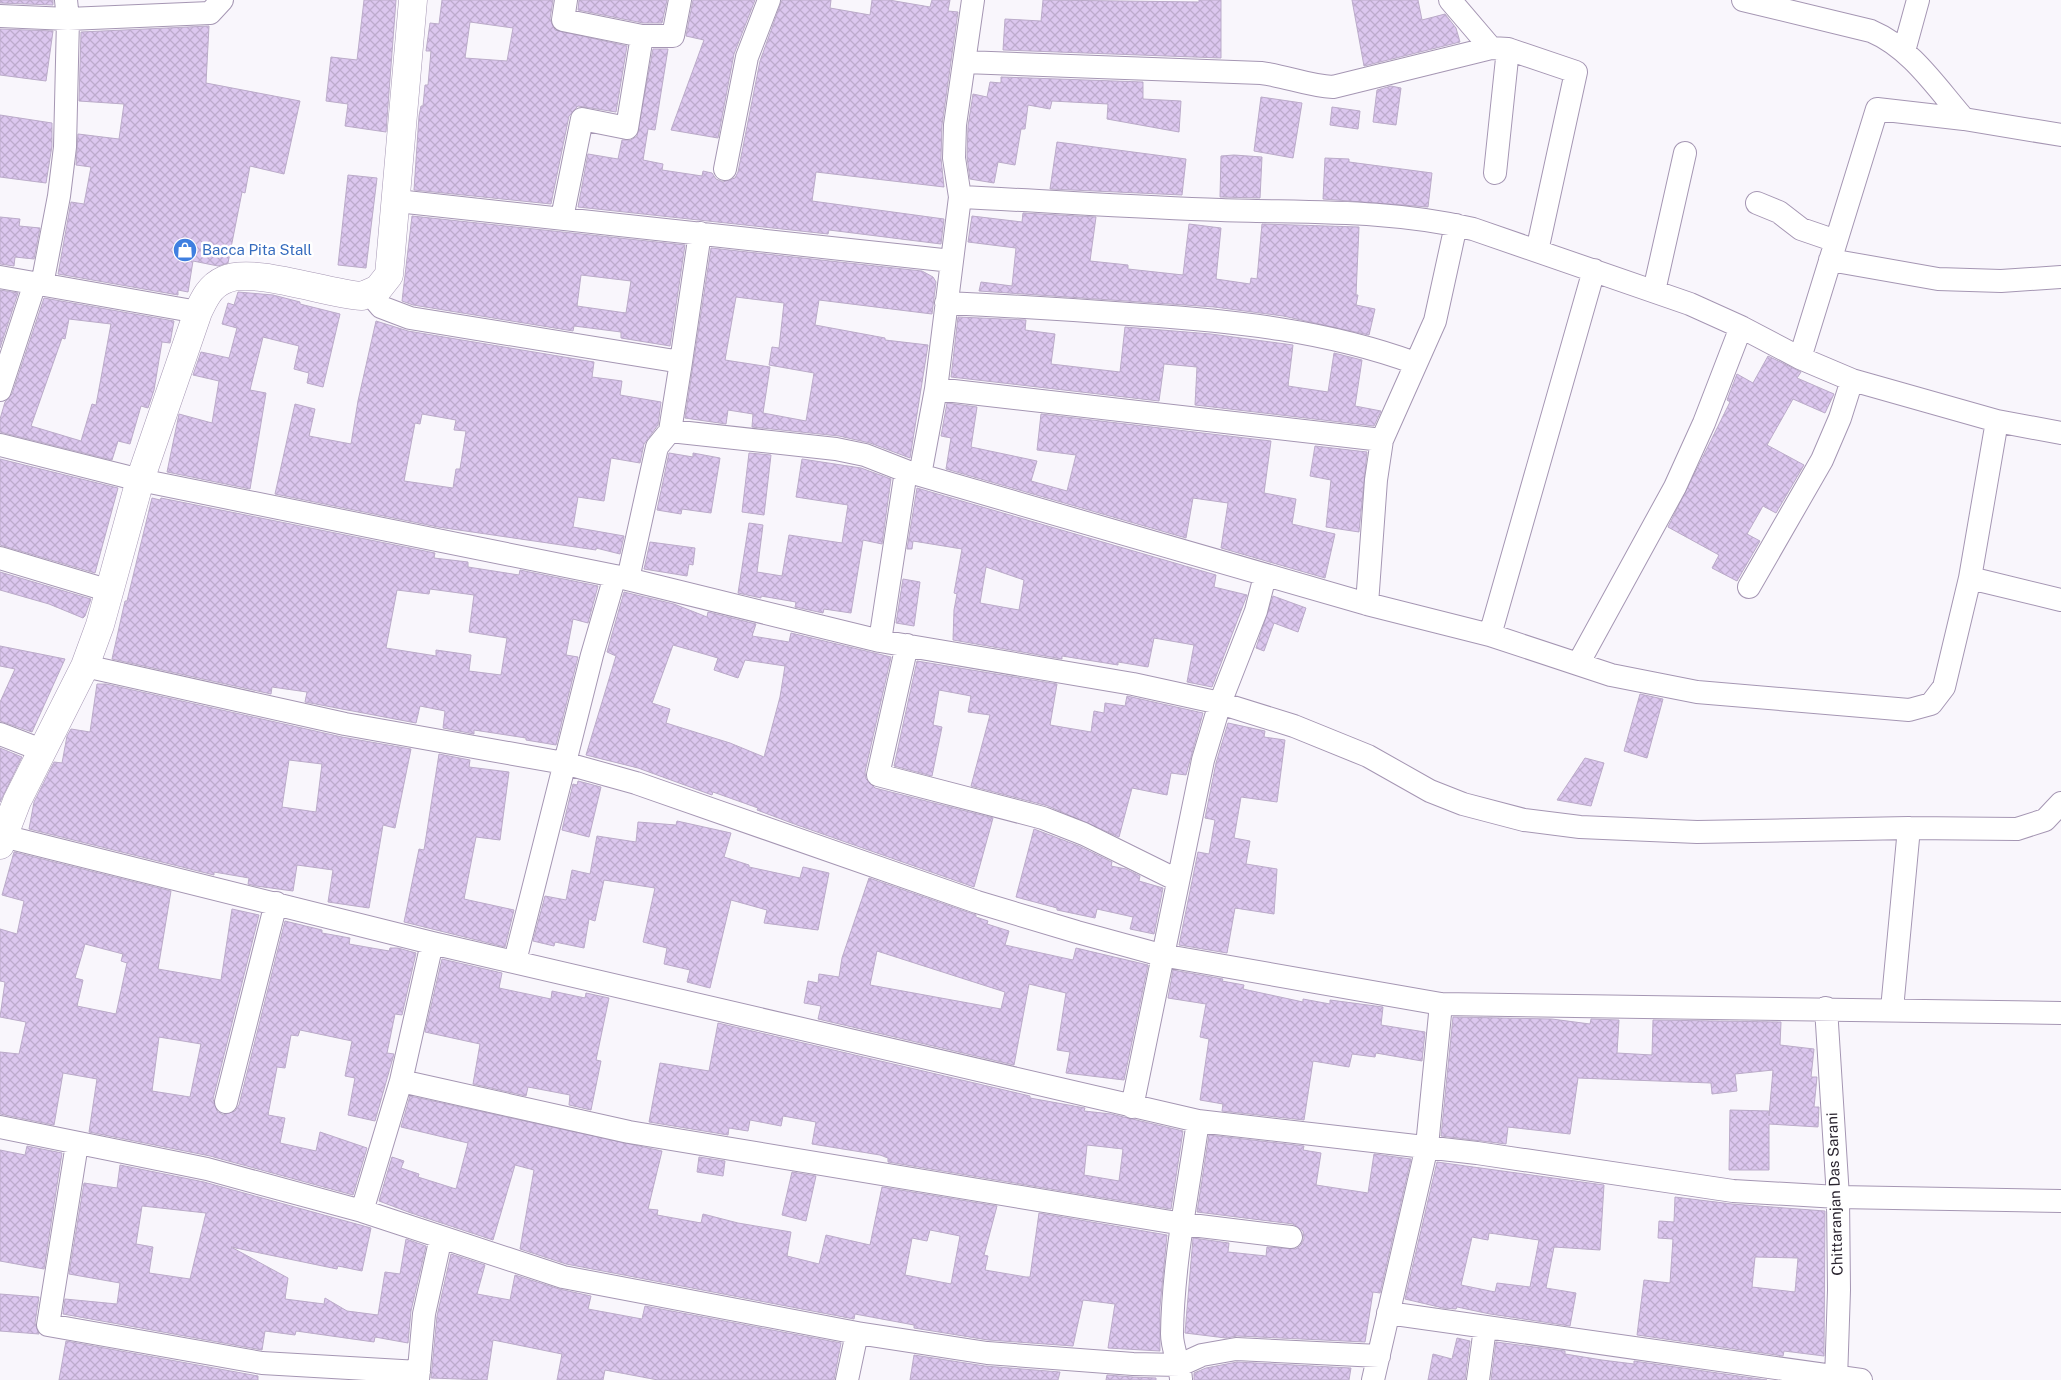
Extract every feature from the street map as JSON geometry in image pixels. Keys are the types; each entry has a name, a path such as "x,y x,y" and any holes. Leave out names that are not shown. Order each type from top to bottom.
{"street":[{"path":"0,16 67,10 210,13 222,0"},
{"path":"413,0 397,201 389,275 385,283 370,294 353,295 255,277 234,276 216,285 209,292 198,312 140,480 110,591 85,666 17,802 1,841 276,903 432,943 1198,1121 1427,1146 1733,1191 1838,1197 2061,1201"},
{"path":"566,0 564,20 642,36 673,36 680,0"},
{"path":"725,169 747,57 769,0"},
{"path":"880,640 913,473 936,389 960,197 954,158 955,125 973,0"},
{"path":"1450,0 1499,48 1576,72 1537,251"},
{"path":"1743,0 1872,31 1890,39 1904,50 1964,119"},
{"path":"1904,50 1918,0"},
{"path":"0,390 38,284 59,196 65,147 67,10"},
{"path":"562,218 582,120 628,128 642,36"},
{"path":"964,62 1262,73 1284,76 1310,85 1333,87 1499,48"},
{"path":"1495,173 1499,48"},
{"path":"1800,358 1877,109 1964,119 2061,135"},
{"path":"1654,291 1685,153"},
{"path":"960,197 1222,210 1312,211 1401,217 1456,225 1594,270 1690,304 1741,327 1800,358 1852,380 1997,421 2061,433"},
{"path":"397,201 952,262"},
{"path":"1757,203 1779,212 1833,251 1938,278 2001,281 2061,277"},
{"path":"1367,604 1376,480 1382,440 1414,363 1435,321 1456,225"},
{"path":"515,961 592,655 622,578 657,447 670,431 700,233"},
{"path":"1490,635 1594,270"},
{"path":"0,278 198,312"},
{"path":"370,294 381,307 410,318 681,362"},
{"path":"946,303 1054,308 1210,320 1338,340 1385,352 1414,363"},
{"path":"1578,664 1676,487 1704,423 1741,327"},
{"path":"1749,587 1822,460 1840,418 1852,380"},
{"path":"936,389 1382,440"},
{"path":"670,431 836,449 865,455 913,473 1265,576 1490,635 1611,674 1697,692 1917,710 1931,704 1944,687 1970,578 1997,421"},
{"path":"0,445 140,480 622,578 880,640 1133,684 1220,703 1294,726 1368,756 1430,791 1463,804 1524,820 1580,827 1697,832 1909,828 2017,830 2045,820 2061,803"},
{"path":"0,558 110,591"},
{"path":"1132,1107 1161,955 1203,760 1220,703 1241,653 1265,576"},
{"path":"1970,578 2061,600"},
{"path":"907,645 878,775 1043,818 1084,834 1177,880"},
{"path":"85,666 345,724 564,762 636,783 977,902 1161,955 1441,1004 1826,1008 2061,1013"},
{"path":"0,734 44,751"},
{"path":"1892,1009 1909,828"},
{"path":"226,1102 276,903"},
{"path":"362,1211 401,1081 432,943"},
{"path":"1373,1380 1427,1146 1441,1004"},
{"name":"Chittaranjan Das Sarani","path":"1826,1008 1838,1197 1839,1290 1836,1378"},
{"path":"401,1081 628,1132 1183,1224 1290,1237"},
{"path":"1180,1373 1172,1337 1183,1224 1198,1121"},
{"path":"0,1127 77,1144 207,1168 362,1211 564,1277 856,1333 986,1353 1133,1364 1180,1373"},
{"path":"77,1144 48,1325 262,1364 418,1376 424,1314 441,1237"},
{"path":"1388,1313 1836,1378 1861,1380"},
{"path":"1478,1380 1486,1328"},
{"path":"847,1380 856,1333"},
{"path":"1180,1373 1202,1355 1236,1349 1379,1356"}],"building":[{"path":"0,0 53,0 53,5 0,3"},
{"path":"364,0 396,0 386,132 345,126 348,104 326,101 331,57 357,60"},
{"path":"442,0 553,0 550,19 555,30 627,46 616,112 578,106 569,116 551,204 414,190 419,116 421,106 423,106 425,85 428,85 431,51 426,51 430,23 439,24","holes":["470,22 513,28 507,61 465,58"]},
{"path":"579,0 667,0 662,23 643,23 578,10"},
{"path":"693,0 755,0 734,54 718,138 671,130 704,40 686,36"},
{"path":"782,0 831,0 830,8 870,15 872,0 889,0 930,7 932,0 950,0 948,11 958,12 942,125 941,158 944,187 816,172 812,201 944,219 941,244 829,230 828,234 578,207 588,154 618,159 622,140 631,140 637,136 653,49 668,49 655,130 648,129 643,160 663,164 662,170 702,176 703,171 712,173 716,179 723,182 735,178 738,172 760,61"},
{"path":"1043,0 1199,2 1199,0 1221,0 1221,58 1003,50 1005,19 1041,21"},
{"path":"1352,0 1418,0 1422,20 1445,14 1456,28 1460,42 1364,66"},
{"path":"209,26 206,83 300,101 284,174 250,166 245,193 242,192 228,263 218,266 193,261 188,292 178,290 178,295 58,274 71,202 84,204 91,167 76,165 78,134 119,139 124,104 79,101 81,32"},
{"path":"0,29 53,31 46,81 0,75"},
{"path":"1001,77 1143,82 1143,99 1181,101 1179,132 1107,119 1108,104 1052,101 1050,109 1028,105 1025,129 1021,129 1015,165 998,162 994,183 970,179 967,157 968,126 973,94 987,97 990,82 1001,83"},
{"path":"1391,86 1401,88 1396,125 1373,122 1377,90"},
{"path":"1261,97 1302,103 1293,158 1254,151"},
{"path":"1332,107 1360,111 1358,129 1330,125"},
{"path":"0,115 52,123 52,146 46,183 0,177"},
{"path":"1057,142 1186,159 1182,195 1050,189"},
{"path":"1221,156 1262,157 1260,198 1220,197"},
{"path":"1325,158 1349,159 1349,162 1432,173 1428,207 1323,199"},
{"path":"348,175 377,178 366,268 338,265"},
{"path":"1023,213 1096,217 1090,261 1128,265 1128,269 1183,275 1189,224 1221,228 1216,279 1250,284 1251,278 1257,279 1262,224 1359,227 1356,295 1358,295 1356,305 1375,309 1369,335 1283,316 1214,307 979,291 981,282 1012,286 1016,248 968,242 972,216 1022,222"},
{"path":"412,216 685,245 670,346 621,338 621,332 574,326 573,331 413,305 402,301","holes":["581,275 631,281 626,313 577,306"]},
{"path":"0,217 20,219 19,226 40,228 34,259 15,257 14,266 0,264"},
{"path":"711,248 922,271 933,277 936,282 932,314 819,300 815,325 885,338 885,340 928,345 910,458 870,443 839,436 752,427 753,414 728,410 726,424 685,418","holes":["736,297 784,303 779,348 772,347 769,365 814,373 806,421 763,413 770,367 725,360"]},
{"path":"0,290 18,293 0,348"},
{"path":"238,292 273,295 340,314 323,387 307,383 309,373 294,369 299,346 263,337 250,390 266,393 250,489 167,472 179,414 212,423 219,381 193,375 201,352 229,358 237,328 222,324 228,303 234,305"},
{"path":"44,298 174,321 170,343 162,342 154,390 148,408 141,406 130,444 118,441 112,460 0,432 0,419 5,402 12,394","holes":["69,319 111,324 96,405 92,404 81,441 31,426 62,338 65,339"]},
{"path":"958,317 1026,320 1025,330 1055,334 1051,364 1120,372 1125,327 1211,334 1293,345 1288,386 1328,392 1334,353 1362,360 1355,406 1381,411 1374,426 1195,405 1197,367 1164,364 1159,401 951,377"},
{"path":"376,321 408,331 594,362 592,377 622,381 620,395 661,402 658,425 644,444 640,463 611,458 604,501 578,497 573,527 624,536 620,554 596,548 596,550 438,527 275,494 295,404 315,409 309,436 351,444 358,401","holes":["422,414 456,420 454,430 466,431 460,469 456,469 453,488 404,481 415,423 420,424"]},
{"path":"1768,356 1801,372 1797,378 1834,394 1825,413 1793,399 1767,445 1804,465 1776,513 1763,506 1747,534 1760,541 1737,581 1712,568 1719,555 1668,527 1730,402 1727,400 1737,374 1753,383"},
{"path":"947,403 977,407 971,447 1037,461 1031,481 1067,491 1076,455 1037,450 1041,414 1271,441 1264,493 1296,499 1292,524 1335,534 1325,578 1221,548 1228,503 1193,498 1186,538 946,469 951,438 941,436"},
{"path":"1315,446 1367,452 1359,532 1326,527 1331,480 1310,476"},
{"path":"669,453 693,457 693,453 720,458 711,513 682,509 681,514 657,510"},
{"path":"749,453 771,455 764,515 742,512"},
{"path":"0,459 118,488 95,573 0,545"},
{"path":"802,459 861,468 891,479 882,544 863,540 851,613 824,609 823,613 795,607 796,602 738,593 749,523 763,525 757,572 782,576 789,535 842,543 848,505 796,497"},
{"path":"917,488 1216,575 1214,587 1247,595 1212,687 1187,682 1194,645 1154,638 1148,667 1118,662 1118,665 1062,656 1062,659 953,640 954,610 957,594 954,593 962,549 913,541 912,549 907,549","holes":["986,567 1024,580 1019,610 980,603"]},
{"path":"152,498 160,500 161,498 435,553 434,558 468,562 468,567 519,575 520,570 598,586 588,623 573,619 566,655 578,657 556,745 474,730 474,734 443,728 445,711 420,706 416,723 305,702 307,692 272,687 271,694 112,659 125,601 127,601","holes":["430,589 474,595 469,632 507,638 501,675 469,671 471,655 436,650 436,656 386,648 397,590 429,594"]},
{"path":"650,542 695,548 693,565 689,564 687,576 644,569"},
{"path":"0,572 91,599 85,616 83,618 49,604 0,590"},
{"path":"903,579 920,582 914,626 896,623"},
{"path":"624,592 674,604 707,617 708,612 756,624 752,636 789,642 791,633 891,657 865,772 866,779 875,788 993,818 974,887 797,825 757,810 758,808 713,792 712,795 638,768 586,755 616,656 607,652","holes":["673,645 718,658 714,670 738,678 745,660 785,666 780,697 764,757 730,743 666,723 670,709 652,703"]},
{"path":"1273,596 1306,608 1298,632 1274,623 1264,651 1256,648"},
{"path":"0,646 65,659 32,732 0,721 0,702 15,669 0,666"},
{"path":"917,661 1057,684 1050,725 1091,732 1094,711 1104,713 1105,703 1125,706 1127,696 1203,713 1186,775 1171,773 1167,795 1132,788 1119,837 1048,806 971,786 990,715 968,712 971,696 939,690 933,725 942,727 932,776 894,766"},
{"path":"97,684 106,684 342,737 411,749 395,828 383,825 369,908 328,902 333,870 297,865 293,891 256,886 248,884 249,878 214,872 214,875 29,829 34,802 54,762 62,763 67,736 71,729 90,732","holes":["289,760 322,764 316,812 282,807"]},
{"path":"1640,694 1663,699 1647,758 1624,751"},
{"path":"1228,723 1265,731 1264,737 1285,740 1277,802 1241,797 1234,838 1250,841 1246,864 1277,869 1274,914 1235,908 1227,953 1179,945 1198,852 1209,854 1215,820 1205,818 1216,763"},
{"path":"0,748 22,757 0,802"},
{"path":"439,754 470,760 469,767 509,772 500,840 476,837 464,899 514,910 505,947 404,922 419,849 424,850"},
{"path":"1585,758 1604,763 1591,806 1557,800"},
{"path":"578,781 601,787 589,837 562,830 573,784 577,785"},
{"path":"677,821 731,833 724,857 749,865 749,867 800,878 803,867 829,873 818,930 764,923 767,910 731,900 710,988 687,982 690,970 664,964 667,948 643,942 655,888 604,880 595,921 589,919 584,948 555,942 554,946 533,941 545,896 566,900 572,870 590,874 597,836 636,842 638,822 676,825"},
{"path":"1034,829 1079,846 1112,862 1111,866 1126,869 1140,876 1139,881 1163,888 1154,934 1130,929 1133,917 1097,909 1095,918 1057,910 1057,908 1016,897"},
{"path":"14,852 171,891 158,969 221,980 232,909 259,915 213,1099 217,1111 223,1115 235,1111 239,1105 285,921 322,930 322,933 350,938 349,944 389,951 390,948 398,948 416,953 402,1015 395,1014 387,1053 394,1054 375,1121 348,1115 355,1078 345,1076 352,1041 300,1030 298,1036 291,1035 285,1068 277,1067 268,1115 285,1118 280,1143 316,1151 320,1132 367,1148 353,1195 210,1156 89,1132 97,1079 63,1073 54,1125 0,1114 0,1052 19,1054 26,1022 0,1017 5,982 0,981 0,929 17,934 24,901 2,895","holes":["85,944 123,954 121,961 127,963 116,1014 77,1006 83,980 75,978","159,1037 201,1044 190,1097 152,1091"]},
{"path":"869,878 976,915 976,917 988,921 987,924 1009,931 1005,945 1073,960 1076,948 1148,965 1124,1080 1066,1073 1070,1052 1057,1050 1066,993 1029,984 1014,1065 818,1019 821,1006 804,1003 808,981 818,983 819,974 839,977 842,958","holes":["877,951 1005,992 1001,1009 870,985"]},
{"path":"442,959 502,973 499,988 551,999 552,991 585,998 586,993 609,998 596,1060 601,1061 591,1110 569,1105 570,1095 528,1087 526,1096 473,1084 480,1044 425,1032"},
{"path":"1173,970 1223,979 1222,981 1244,985 1243,989 1303,1002 1303,999 1330,1004 1330,1000 1383,1007 1381,1025 1425,1032 1422,1061 1376,1053 1375,1057 1352,1054 1349,1067 1313,1061 1304,1120 1222,1111 1223,1104 1200,1100 1209,1039 1200,1037 1206,1004 1168,998"},
{"path":"1453,1017 1552,1019 1590,1024 1591,1019 1619,1020 1617,1053 1652,1055 1653,1020 1781,1022 1780,1045 1814,1049 1811,1077 1817,1077 1814,1107 1819,1107 1818,1127 1769,1124 1769,1170 1729,1170 1730,1110 1769,1111 1769,1116 1773,1070 1735,1074 1737,1091 1712,1094 1711,1083 1578,1078 1570,1134 1508,1127 1506,1144 1441,1136"},
{"path":"718,1023 1030,1096 1030,1098 1085,1108 1084,1111 1111,1114 1183,1131 1171,1209 888,1162 888,1158 880,1155 812,1144 816,1122 783,1116 781,1126 750,1120 748,1131 729,1128 728,1135 649,1122 660,1063 709,1071","holes":["1087,1145 1123,1149 1119,1181 1084,1175"]},
{"path":"410,1096 662,1151 648,1209 658,1210 657,1215 701,1223 703,1214 738,1223 791,1232 787,1256 819,1264 826,1235 870,1245 882,1187 997,1206 984,1255 988,1256 985,1270 1026,1277 1030,1277 1039,1213 1167,1235 1160,1307 1160,1351 1108,1348 1115,1304 1083,1300 1073,1346 988,1340 914,1328 914,1325 855,1314 854,1319 566,1264 520,1249 534,1170 515,1165 493,1240 379,1201 392,1157 404,1161 401,1168 419,1174 418,1177 456,1189 468,1143 401,1127","holes":["930,1230 960,1236 951,1284 905,1275 912,1238 927,1241"]},
{"path":"1209,1135 1304,1146 1303,1150 1321,1153 1316,1185 1368,1193 1374,1154 1411,1159 1380,1293 1373,1292 1365,1342 1237,1336 1226,1338 1185,1333 1193,1238 1229,1243 1228,1252 1266,1256 1267,1247 1296,1249 1304,1239 1303,1231 1293,1224 1197,1212"},
{"path":"27,1146 62,1153 44,1269 0,1261 0,1150 25,1155"},
{"path":"699,1157 725,1161 723,1176 697,1172"},
{"path":"1437,1162 1604,1185 1600,1250 1554,1247 1546,1288 1576,1293 1570,1326 1457,1307 1456,1309 1443,1308 1405,1299","holes":["1489,1233 1539,1240 1530,1287 1497,1283 1495,1292 1461,1285 1472,1237 1488,1240"]},
{"path":"120,1165 204,1182 371,1228 362,1271 338,1266 337,1269 231,1247 288,1278 285,1299 324,1304 325,1298 347,1311 378,1315 385,1272 400,1274 406,1239 426,1246 411,1311 408,1343 375,1337 374,1342 296,1331 295,1335 265,1331 262,1350 63,1314 65,1299 117,1304 120,1283 69,1274 84,1183 117,1188","holes":["142,1206 206,1213 190,1279 149,1273 153,1247 136,1244"]},
{"path":"792,1172 816,1176 806,1221 782,1215"},
{"path":"1675,1197 1732,1204 1825,1211 1824,1356 1784,1351 1783,1356 1637,1335 1644,1280 1670,1283 1673,1239 1658,1238 1659,1221 1674,1222","holes":["1755,1257 1798,1258 1795,1292 1752,1287"]},
{"path":"451,1254 485,1265 477,1294 510,1300 515,1275 559,1289 591,1296 588,1309 642,1319 645,1306 841,1343 834,1380 658,1380 605,1370 603,1380 557,1380 562,1354 493,1340 487,1380 431,1378 437,1316"},
{"path":"0,1294 39,1297 35,1323 39,1334 0,1331"},
{"path":"1457,1338 1470,1341 1465,1380 1428,1380 1433,1354 1452,1359"},
{"path":"66,1341 258,1376 258,1380 59,1380"},
{"path":"1496,1342 1565,1351 1565,1354 1602,1360 1634,1364 1634,1361 1767,1380 1491,1380"},
{"path":"914,1355 985,1366 1060,1372 1058,1380 910,1380"},
{"path":"1237,1362 1351,1368 1349,1380 1194,1380 1194,1373 1206,1368"},
{"path":"1107,1375 1156,1378 1156,1380 1106,1380"}],"place":[{"name":"Bacca Pita Stall","path":"185,250"}]}
